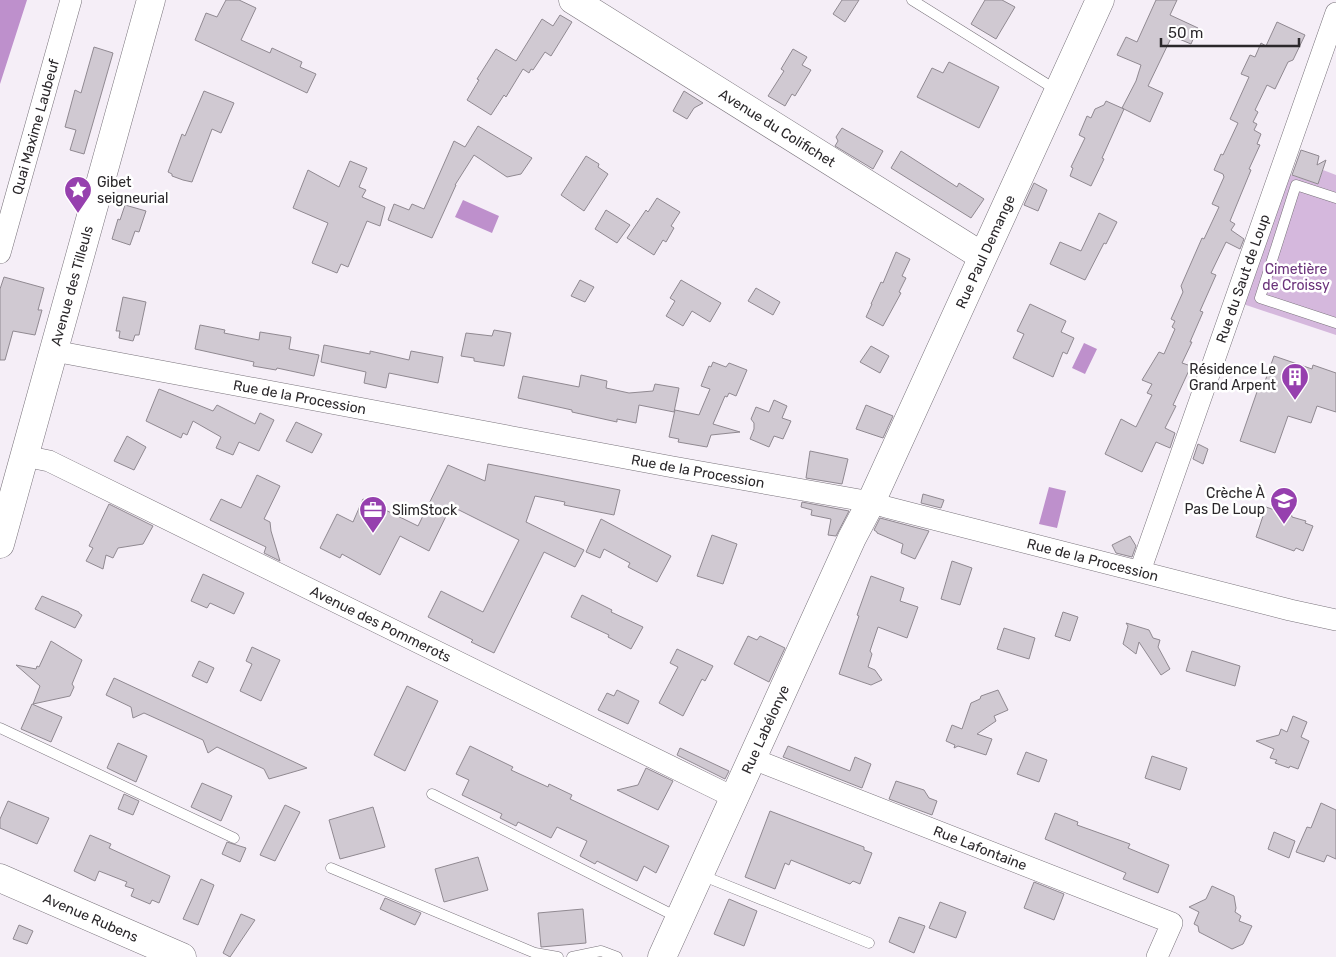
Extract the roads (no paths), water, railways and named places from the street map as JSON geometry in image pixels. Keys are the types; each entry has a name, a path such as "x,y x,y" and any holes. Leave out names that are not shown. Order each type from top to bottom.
{"main road":[{"name":"Avenue des Tilleuls","path":"0,544 151,0"},
{"name":"Rue Paul Demange","path":"871,502 1100,0"},
{"name":"Avenue du Colifichet","path":"580,2 982,256"},
{"name":"Rue Labélonye","path":"662,957 852,538 871,502"},
{"name":"Avenue Rubens","path":"0,878 182,957"}],"street":[{"name":"Quai Maxime Laubeuf","path":"0,253 71,0"},
{"name":"Rue du Saut de Loup","path":"1140,571 1336,13"},
{"name":"Rue de la Procession","path":"54,351 871,502 1290,610 1336,620"},
{"name":"Avenue des Pommerots","path":"25,456 49,461 735,798"},
{"name":"Rue Lafontaine","path":"753,759 1172,923 1157,957"}],"lane":[{"path":"912,0 1059,92"},
{"path":"1336,198 1296,185 1260,298 1336,324"},
{"path":"0,728 234,838"},
{"path":"432,794 680,918"},
{"path":"331,868 535,953 558,957"},
{"path":"700,875 869,943"},
{"path":"572,957 601,951 617,957"}],"place":[{"name":"Gibet seigneurial","path":"78,214"},
{"name":"Résidence Le Grand Arpent","path":"1295,401"},
{"name":"Crèche À Pas De Loup","path":"1284,525"},
{"name":"SlimStock","path":"373,534"}],"park label":[{"name":"Cimetière de Croissy","path":"1296,278"}]}
